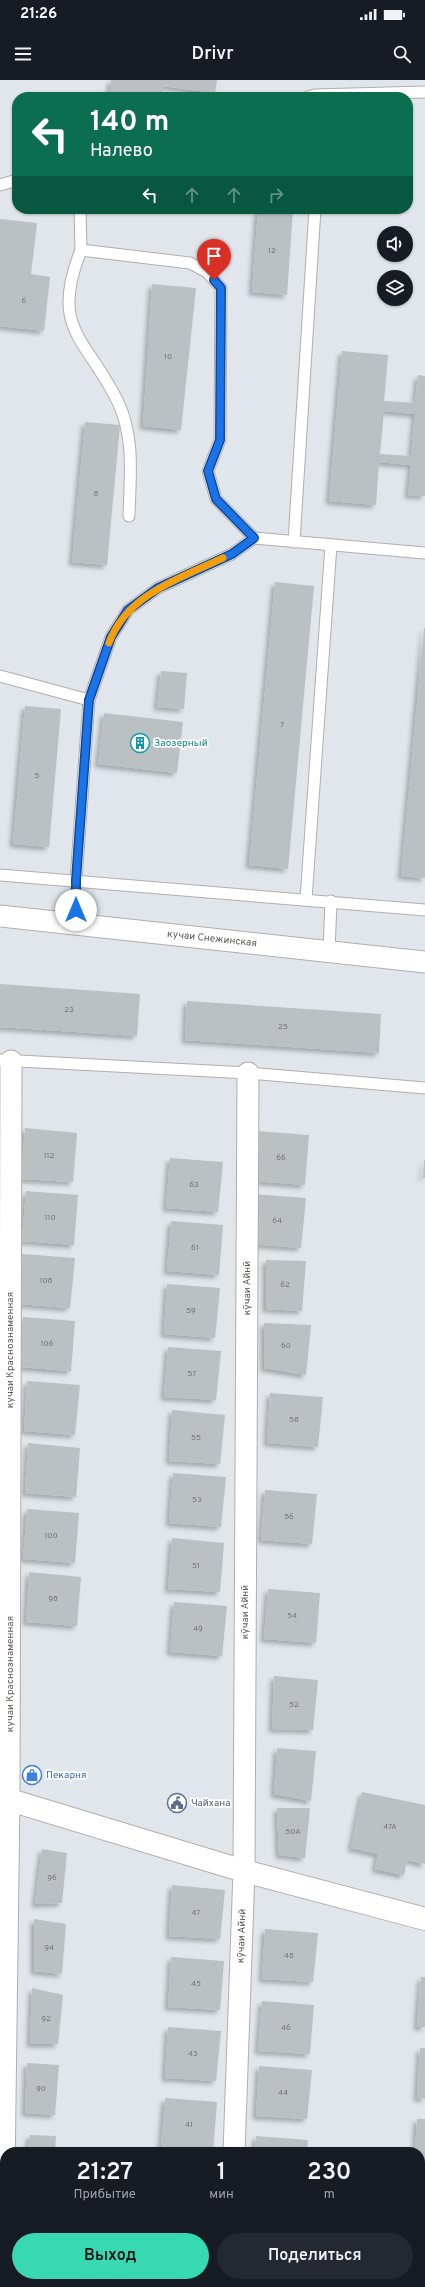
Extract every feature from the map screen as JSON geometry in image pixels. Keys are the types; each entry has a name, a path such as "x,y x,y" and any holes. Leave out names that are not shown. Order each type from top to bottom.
{"main road":[{"path":"5,1798 244,1871 425,1919"}],"street":[{"name":"кучаи Снежинская","path":"0,916 425,962"},
{"name":"кучаи Краснознаменная","path":"3,2147 5,1060"},
{"name":"кӯчаи Айнӣ","path":"234,2147 244,1871 248,1073"}],"lane":[{"path":"413,92 425,92"},
{"path":"0,185 12,181"},
{"path":"80,214 81,250 71,274 68,308 77,336 118,403 131,445 129,516"},
{"path":"294,542 315,214"},
{"path":"81,250 190,263 207,272 221,288 220,440 208,471 216,499 254,538 425,553"},
{"path":"76,925 76,880 89,700 111,637 128,610 158,588 232,554 254,538"},
{"path":"306,899 331,545"},
{"path":"0,676 89,700"},
{"path":"0,875 76,880 425,910"},
{"path":"329,952 331,902"},
{"path":"5,1060 248,1073 425,1088"}],"building":[{"path":"111,80 217,80 215,92 163,86 162,92 110,92"},
{"path":"258,214 293,214 287,295 252,292"},
{"path":"0,219 37,223 31,274 50,277 44,331 0,326"},
{"path":"152,284 196,288 181,430 143,426"},
{"path":"342,351 388,355 384,401 415,403 418,375 425,376 425,496 408,495 411,465 379,462 376,505 329,501","holes":["384,411 415,414 411,456 380,454"]},
{"path":"85,422 120,425 107,565 72,562"},
{"path":"275,582 314,586 288,869 249,865"},
{"path":"425,628 425,878 401,876"},
{"path":"161,671 187,673 184,709 157,707"},
{"path":"25,706 61,709 49,847 13,844"},
{"name":"Заозерный","path":"104,713 183,722 177,773 98,764"},
{"path":"0,984 140,994 137,1036 0,1027"},
{"path":"187,1001 381,1014 379,1053 185,1040"},
{"path":"25,1128 77,1133 73,1182 21,1179"},
{"path":"257,1131 309,1135 305,1185 253,1181"},
{"path":"170,1158 223,1162 218,1212 166,1208"},
{"path":"424,1160 425,1178 423,1178"},
{"path":"26,1191 78,1195 74,1245 22,1241"},
{"path":"253,1194 306,1198 301,1248 249,1244"},
{"path":"171,1221 223,1225 219,1275 167,1271"},
{"path":"22,1254 75,1258 70,1308 18,1304"},
{"path":"266,1260 306,1261 302,1311 266,1309"},
{"path":"167,1284 220,1288 215,1338 164,1334"},
{"path":"23,1317 75,1321 71,1371 19,1367"},
{"path":"264,1323 311,1325 306,1375 264,1368"},
{"path":"168,1347 221,1351 216,1400 164,1397"},
{"path":"27,1381 80,1385 75,1435 24,1431"},
{"path":"270,1393 323,1397 318,1447 267,1443"},
{"path":"172,1410 225,1415 220,1464 169,1461"},
{"path":"28,1443 80,1448 76,1497 25,1493"},
{"path":"173,1473 226,1477 221,1527 169,1523"},
{"path":"265,1490 317,1494 312,1544 261,1540"},
{"path":"27,1509 79,1513 75,1563 23,1559"},
{"path":"172,1538 224,1543 220,1592 168,1589"},
{"path":"29,1572 81,1577 77,1626 26,1622"},
{"path":"268,1589 320,1593 316,1643 264,1639"},
{"path":"174,1602 227,1606 222,1656 170,1652"},
{"path":"274,1676 318,1680 313,1730 272,1729"},
{"path":"277,1748 316,1751 311,1801 274,1794"},
{"path":"362,1792 425,1805 425,1864 407,1860 404,1875 375,1869 378,1854 351,1848"},
{"path":"277,1808 310,1808 305,1858 279,1855"},
{"path":"42,1849 67,1853 62,1903 35,1904"},
{"path":"172,1885 225,1890 220,1939 169,1936"},
{"path":"34,1919 66,1924 62,1974 34,1971"},
{"path":"265,1929 318,1933 313,1982 262,1979"},
{"path":"171,1957 224,1961 220,2010 168,2007"},
{"path":"421,1977 425,1977 425,2027 417,2027"},
{"path":"32,1988 63,1995 58,2044 30,2044"},
{"path":"262,2001 314,2005 310,2054 258,2051"},
{"path":"168,2027 221,2031 216,2081 165,2078"},
{"path":"420,2048 425,2048 425,2099 417,2098"},
{"path":"27,2063 59,2065 55,2115 25,2113"},
{"path":"259,2066 312,2070 307,2119 256,2116"},
{"path":"165,2098 217,2102 213,2147 161,2147"},
{"path":"417,2119 425,2119 425,2147 415,2147"},
{"path":"30,2135 56,2136 55,2147 29,2147"},
{"path":"256,2136 308,2140 307,2147 255,2147"}],"slow traffic":[{"path":"109,643 111,637 128,610 158,588 223,558"}],"place":[{"name":"Заозерный","path":"140,743"},
{"name":"Пекарня","path":"32,1775"},
{"name":"Чайхана","path":"177,1803"}],"route":[{"path":"76,910 76,880 89,700 111,637 128,610 158,588 232,554 254,538 216,499 208,471 220,440 221,288 214,280"}]}
